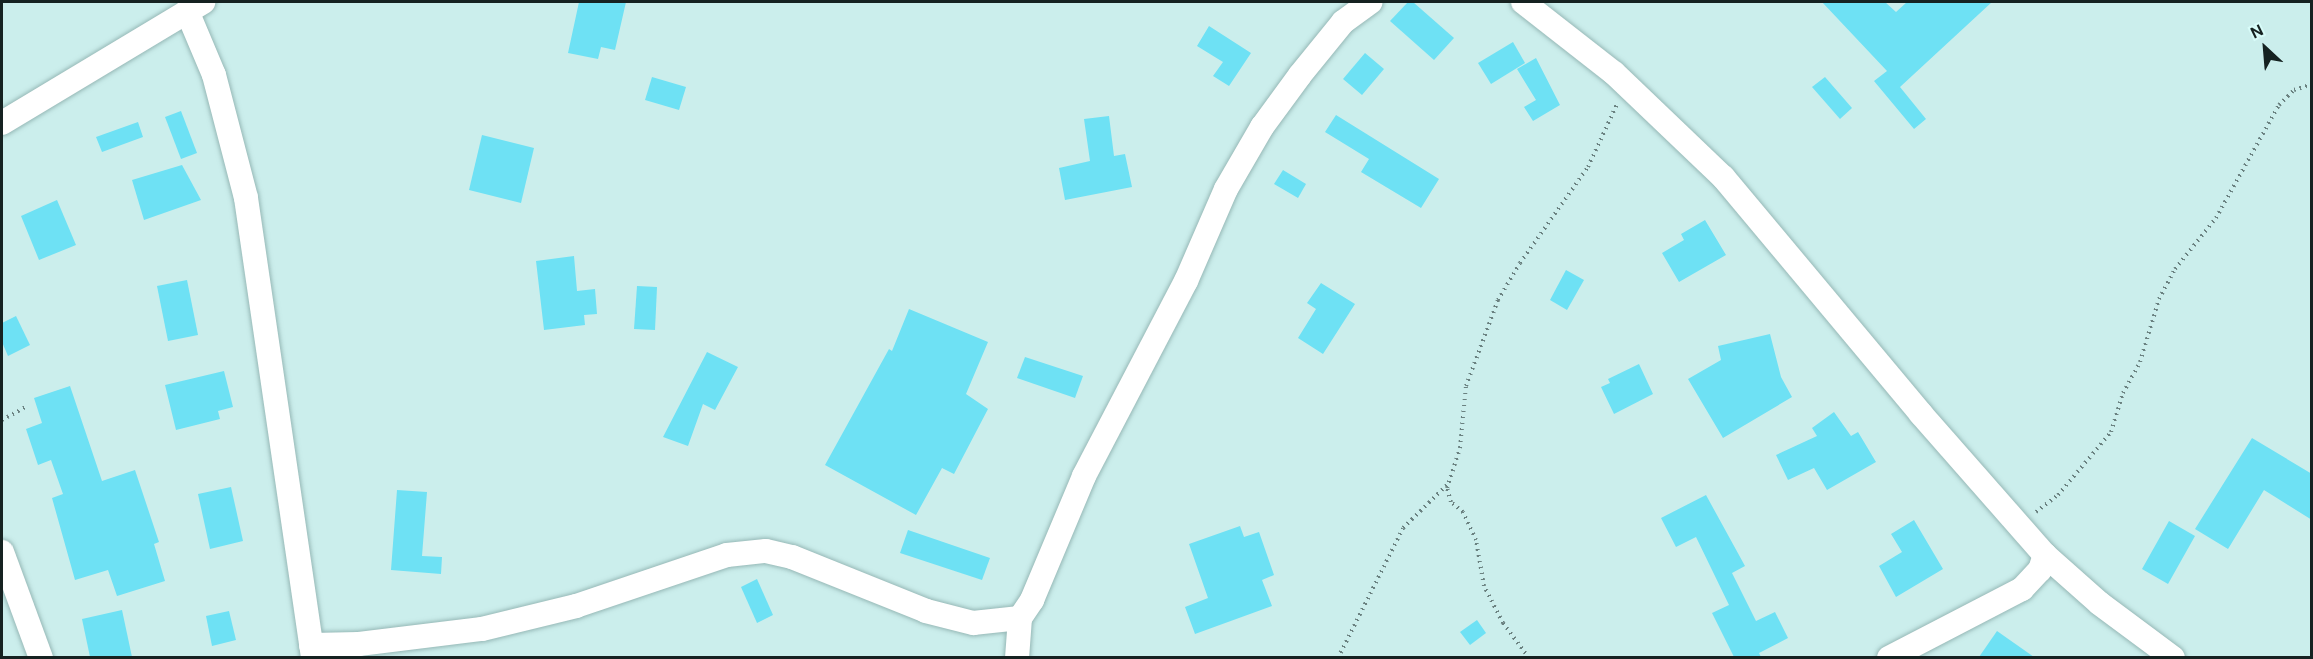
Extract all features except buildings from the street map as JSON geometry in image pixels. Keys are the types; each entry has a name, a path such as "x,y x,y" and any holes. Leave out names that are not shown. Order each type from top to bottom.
{"street":[{"path":"1017,657 1020,618 1032,600 1084,476 1186,281 1226,189 1262,127 1300,75 1343,22 1371,2"},
{"path":"1523,2 1626,85 1723,177 2045,555 2099,603 2173,657"},
{"path":"2,123 195,6 246,198 266,310 312,651 482,629 576,606 727,555 766,551 792,557 926,611 973,623 1020,618"},
{"path":"2,552 10,599 41,657"},
{"path":"1889,657 2022,589 2040,570 2045,555"}],"path":[{"path":"2018,524 2050,503 2110,432 2123,393 2140,362 2159,299 2175,269 2216,218 2279,105 2294,90 2312,84"},
{"path":"1529,657 1503,623 1484,586 1476,540 1463,512 1451,501 1449,483 1460,448 1466,386 1498,300 1520,262 1588,167 1626,85"},
{"path":"2,420 27,406"},
{"path":"1338,657 1403,528 1449,483"}]}
